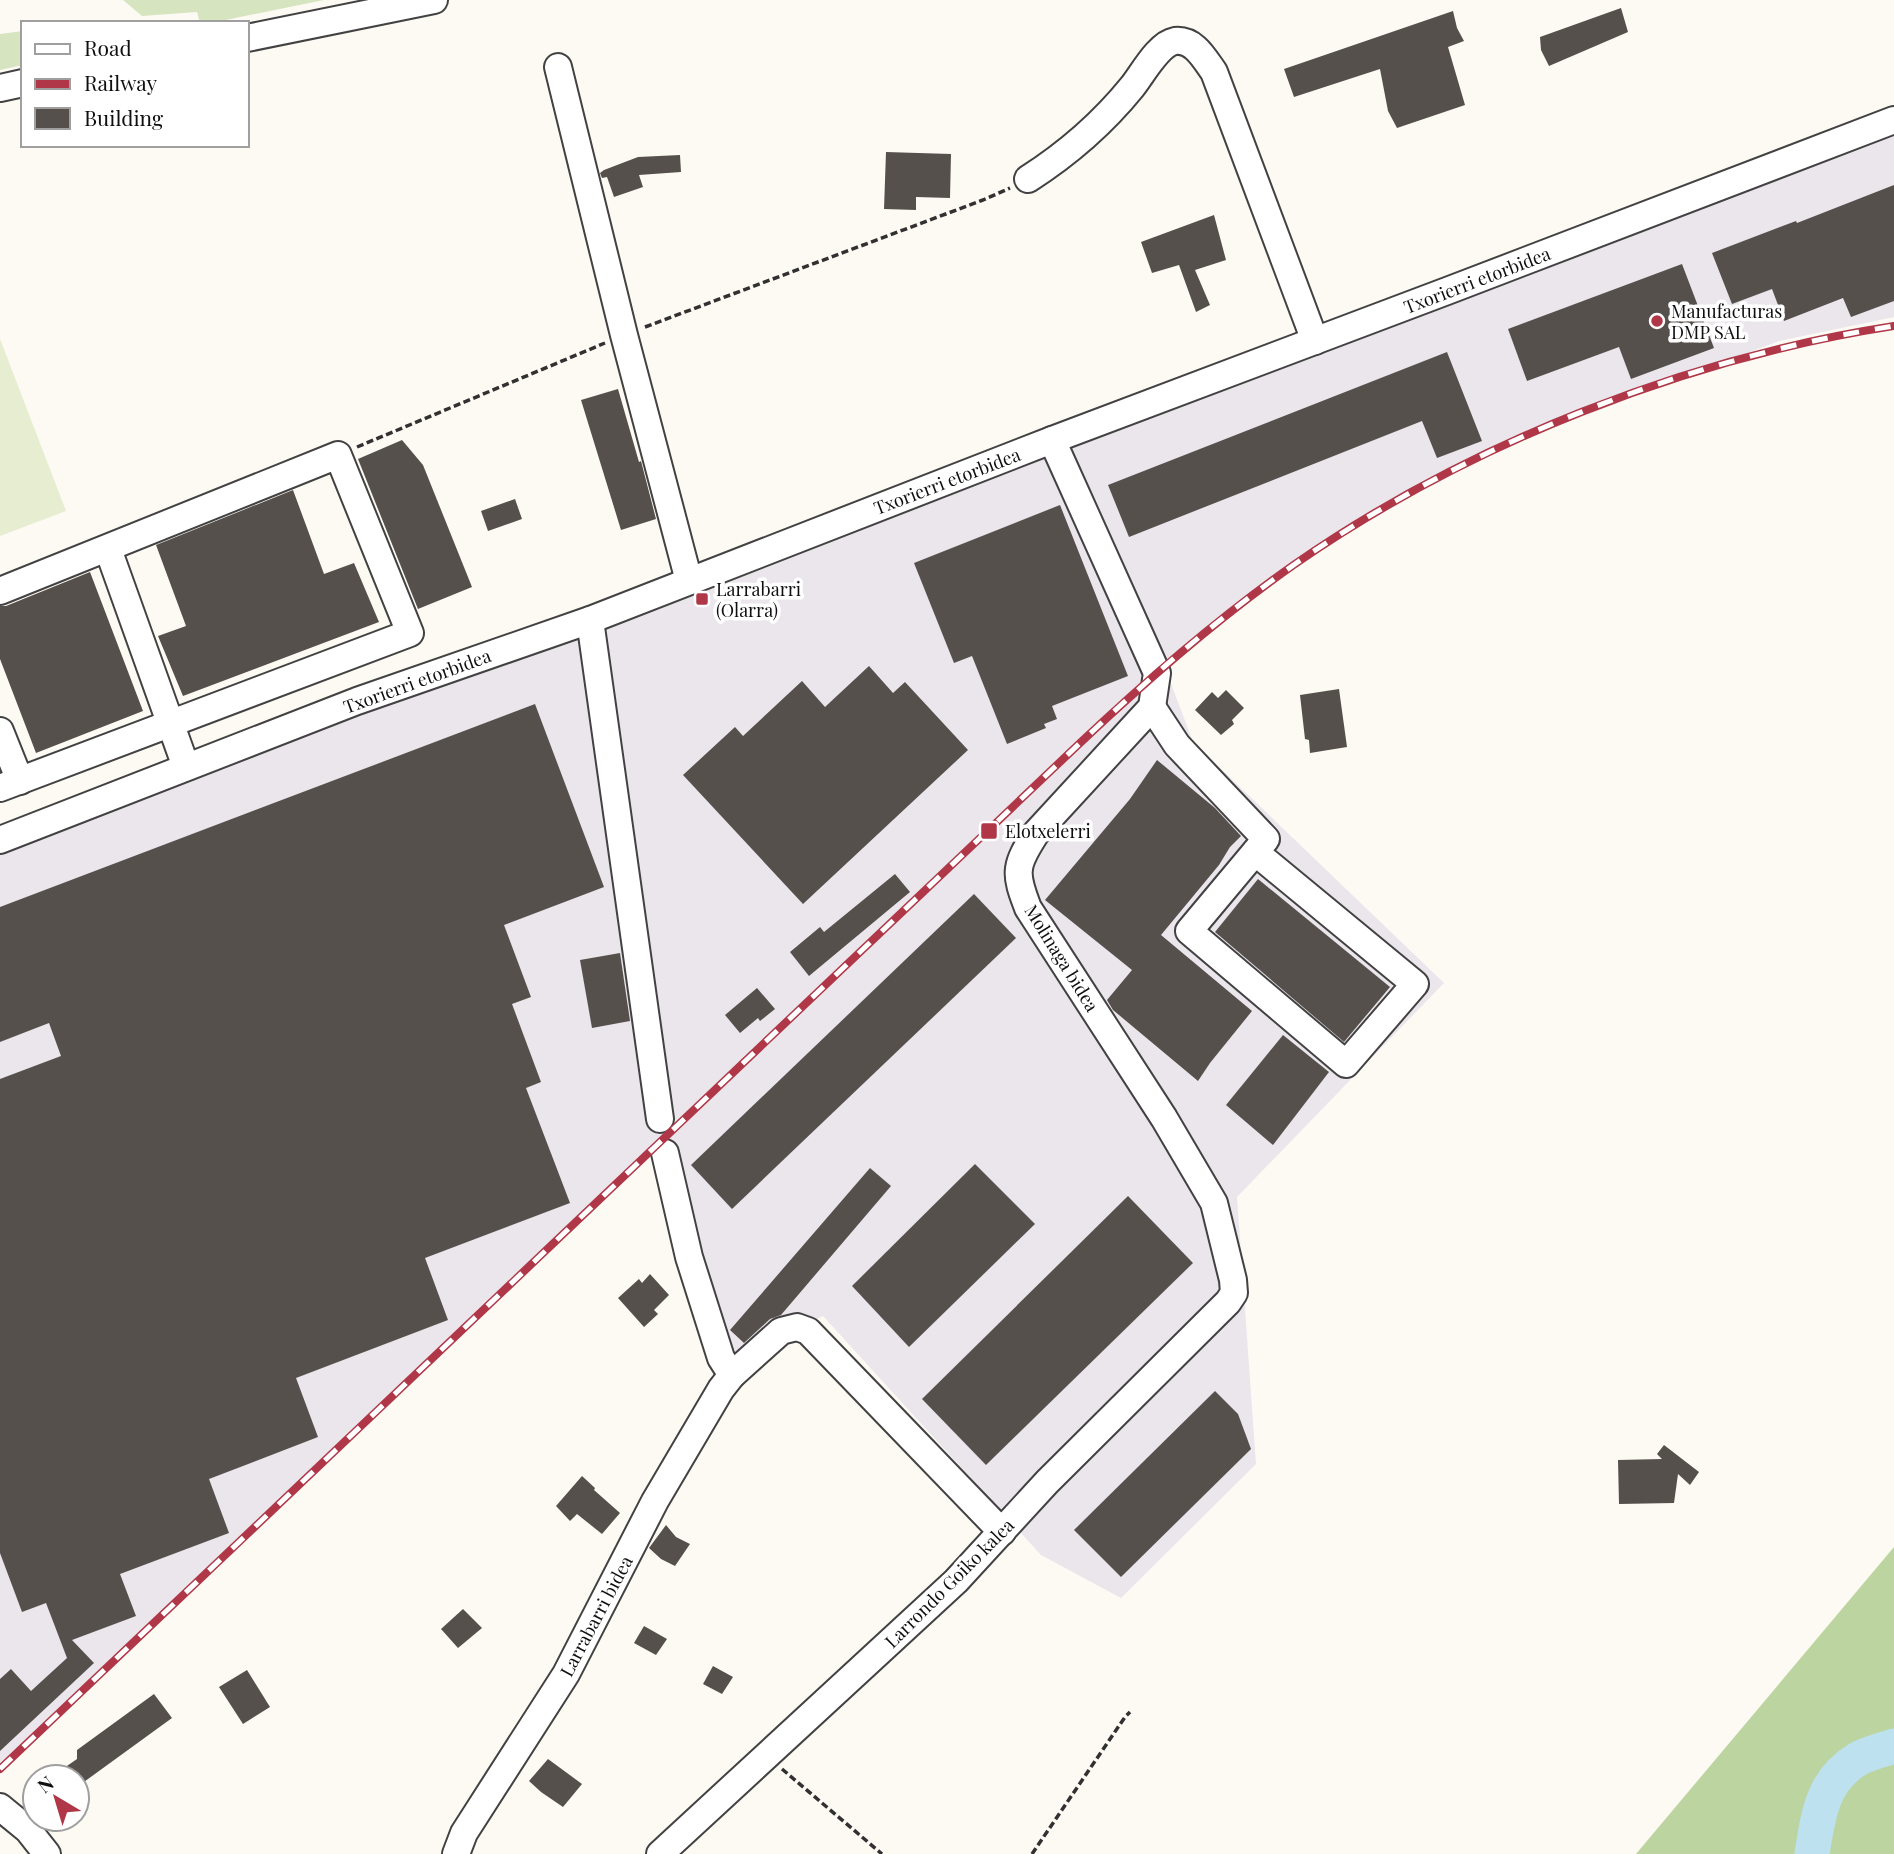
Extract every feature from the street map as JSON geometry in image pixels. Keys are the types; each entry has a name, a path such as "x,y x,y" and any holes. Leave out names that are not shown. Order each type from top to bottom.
{"street":[{"path":"248,38 434,0"},
{"path":"1028,179 1060,158 1094,129 1132,88 1157,53 1170,42 1184,41 1198,50 1214,72 1315,341"},
{"path":"558,67 624,335 689,581"},
{"path":"0,88 21,83"},
{"name":"Txorierri etorbidea","path":"0,840 357,701 590,620 1052,440 1894,120"},
{"path":"1052,440 1157,673 1152,707 1177,745 1266,838 1189,931 1346,1064 1415,984 1255,852"},
{"path":"0,591 338,455 411,633 10,784 0,731"},
{"path":"108,549 186,767"},
{"path":"590,620 660,1119"},
{"name":"Molinaga bidea","path":"1152,707 1036,833 1019,869 1028,908 1164,1118 1214,1203 1233,1280 1234,1293 1228,1303"},
{"path":"665,1153 689,1257 720,1358 732,1375"},
{"name":"Larrondo Goiko kalea","path":"660,1854 956,1581 1047,1482 1228,1303"},
{"name":"Larrabarri bidea","path":"456,1854 464,1833 566,1674 655,1501 721,1390 732,1375 781,1331 797,1327 808,1331 1002,1532"},
{"path":"0,1807 28,1830 47,1854"}],"path":[{"path":"338,455 624,335 983,200 1028,179"},
{"path":"1032,1854 1130,1712"},
{"path":"767,1756 882,1854"}],"shaded area":[{"path":"1894,135 1894,317 1779,341 1477,457 1260,586 1164,665 1193,742 1444,983 1237,1197 1256,1464 1121,1598 1041,1555 823,1316 734,1362 650,1151 0,1769 0,849 1052,440"}],"green space":[{"path":"123,0 324,0 221,21 199,21 197,12 142,16"},
{"path":"21,31 21,65 0,70 0,34"},
{"path":"0,339 66,511 0,536"},
{"path":"1894,1547 1894,1854 1636,1854"}],"building":[{"path":"1621,8 1628,32 1549,66 1541,50 1540,37"},
{"path":"1453,11 1464,41 1448,47 1465,105 1397,128 1388,111 1380,69 1294,97 1284,69"},
{"path":"886,152 951,154 950,198 916,197 916,210 884,209"},
{"path":"680,155 681,172 639,175 643,187 614,197 607,177 602,178 600,173 638,157"},
{"path":"1894,185 1894,301 1851,317 1843,298 1784,321 1772,289 1732,304 1712,253"},
{"path":"1214,215 1226,260 1195,270 1210,305 1196,312 1179,265 1152,273 1141,242"},
{"path":"1682,264 1714,348 1631,379 1619,347 1527,381 1508,329"},
{"path":"1447,352 1482,441 1437,458 1422,421 1129,537 1108,485"},
{"path":"618,389 656,519 621,530 581,400"},
{"path":"402,440 423,465 472,587 418,609 358,459"},
{"path":"293,490 324,574 354,563 379,622 183,696 158,636 186,626 156,545"},
{"path":"515,499 522,519 488,531 481,511"},
{"path":"1060,505 1128,676 1052,706 1057,719 1044,724 1046,728 1007,744 972,656 954,663 914,563"},
{"path":"90,572 143,711 36,753 0,659 0,606 6,606"},
{"path":"869,666 893,693 905,682 968,750 803,904 683,775 735,727 743,736 802,681 825,707"},
{"path":"1339,689 1347,747 1310,753 1309,740 1305,739 1300,695"},
{"path":"1226,690 1244,708 1232,720 1234,724 1221,735 1195,710 1212,692 1218,698"},
{"path":"535,704 604,887 504,925 531,997 512,1004 541,1082 526,1088 570,1203 425,1258 448,1320 296,1378 318,1437 209,1479 229,1533 120,1574 136,1616 72,1640 94,1663 0,1751 0,1679 11,1669 31,1691 67,1658 46,1603 22,1612 0,1553 0,1079 61,1056 49,1023 0,1042 0,907"},
{"path":"1157,760 1215,808 1241,836 1161,935 1252,1011 1198,1081 1113,1010 1107,1000 1132,970 1045,900 1130,799"},
{"path":"895,874 910,892 809,976 790,952 820,927 824,932"},
{"path":"1258,879 1390,987 1344,1042 1215,932"},
{"path":"974,894 1016,938 732,1209 691,1165"},
{"path":"620,953 630,1021 592,1028 580,960"},
{"path":"757,988 775,1009 760,1021 758,1018 740,1033 725,1015"},
{"path":"1283,1035 1329,1072 1273,1145 1226,1105"},
{"path":"975,1164 1035,1224 909,1347 852,1286"},
{"path":"870,1168 891,1186 781,1315 770,1319 744,1343 730,1330"},
{"path":"1128,1196 1193,1263 986,1465 922,1399"},
{"path":"650,1274 669,1295 654,1310 658,1314 644,1327 618,1298 639,1279 642,1283"},
{"path":"1215,1391 1238,1414 1251,1449 1121,1577 1074,1530"},
{"path":"1664,1445 1699,1472 1690,1485 1678,1474 1674,1503 1619,1504 1618,1460 1662,1459 1657,1454"},
{"path":"582,1476 620,1513 602,1534 577,1514 570,1521 556,1506"},
{"path":"666,1525 676,1537 690,1544 675,1566 661,1559 649,1548"},
{"path":"463,1609 482,1628 458,1648 441,1629"},
{"path":"644,1626 667,1639 656,1655 634,1643"},
{"path":"713,1666 733,1677 722,1694 703,1684"},
{"path":"247,1670 270,1707 243,1724 219,1687"},
{"path":"154,1694 172,1718 91,1777 91,1763 71,1763 77,1759 77,1750"},
{"path":"548,1759 582,1784 563,1807 529,1781"}],"waterway":[{"path":"1812,1854 1824,1800 1836,1777 1858,1759 1894,1746"}],"railway":[{"path":"0,1769 1080,743 1158,672 1238,606 1295,564 1362,521 1432,481 1506,444 1581,412 1737,360 1816,340 1894,326"}],"place":[{"name":"Manufacturas DMP SAL","path":"1657,321"},
{"name":"Larrabarri (Olarra)","path":"702,599"},
{"name":"Elotxelerri","path":"989,831"}]}
